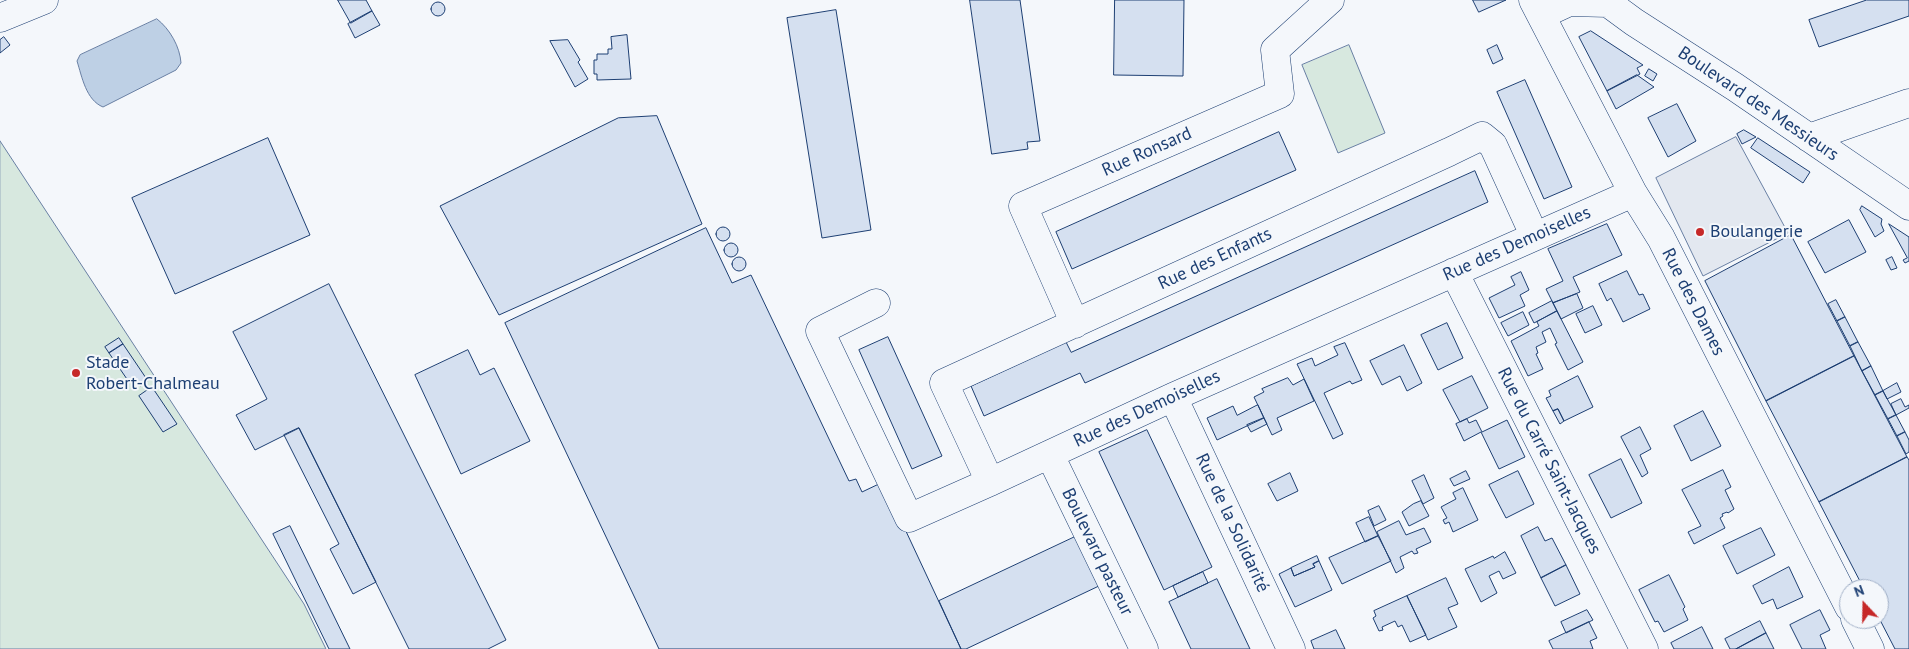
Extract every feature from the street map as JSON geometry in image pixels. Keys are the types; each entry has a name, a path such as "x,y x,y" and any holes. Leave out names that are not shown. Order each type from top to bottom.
{"street":[{"path":"0,18 44,0"},
{"name":"Rue Ronsard","path":"1075,324 1024,206 1280,94 1275,50 1330,0"},
{"name":"Boulevard des Messieurs","path":"1537,8 1569,2 1606,1 1634,22 1735,87 1909,206"},
{"name":"Rue des Dames","path":"1537,8 1633,193 1661,238 1839,586"},
{"path":"1809,138 1909,103"},
{"name":"Rue des Enfants","path":"990,482 944,383 1482,136 1493,145 1534,235"},
{"name":"Rue des Demoiselles","path":"876,302 820,332 910,518 1173,397 1534,235 1633,193"},
{"name":"Rue du Carré Saint-Jacques","path":"1454,272 1644,649"},
{"name":"Rue de la Solidarité","path":"1173,397 1291,649"},
{"name":"Boulevard pasteur","path":"1050,454 1144,649"},
{"path":"1860,629 1870,649"}],"shaded area":[{"path":"1349,45 1385,133 1338,153 1302,65"},
{"path":"1736,137 1788,233 1703,276 1656,178"},
{"name":"Stade Robert-Chalmeau","path":"0,141 304,604 326,649 0,649"}],"water":[{"path":"157,19 174,39 181,63 176,70 103,107 97,104 92,99 83,81 77,61 80,55"}],"building":[{"path":"338,0 366,0 372,11 351,23"},
{"path":"970,0 1020,0 1040,141 1027,142 1028,149 992,154"},
{"path":"1115,0 1184,0 1183,76 1114,75"},
{"path":"1473,0 1506,0 1479,12"},
{"path":"1867,0 1909,0 1909,16 1819,47 1809,20"},
{"path":"438,2 443,4 445,9 443,14 438,16 433,14 431,9 433,4"},
{"path":"836,10 871,230 822,238 787,18"},
{"path":"372,11 380,25 355,38 348,24"},
{"path":"1591,31 1643,65 1637,68 1640,74 1607,91 1579,37"},
{"path":"627,35 631,79 597,80 597,74 594,74 594,60 597,60 597,54 608,54 608,49 612,49 611,37"},
{"path":"4,37 10,45 0,53 0,40"},
{"path":"568,40 580,60 578,62 588,79 575,87 550,41"},
{"path":"1497,45 1503,59 1493,64 1487,50"},
{"path":"1649,69 1657,74 1653,81 1645,76"},
{"path":"1637,75 1654,87 1616,109 1607,91"},
{"path":"1525,80 1572,187 1544,199 1497,92"},
{"path":"1677,104 1696,141 1668,157 1648,118"},
{"path":"657,116 702,224 499,315 440,206 618,118"},
{"path":"1744,130 1756,137 1742,144 1737,134"},
{"path":"1279,132 1296,170 1072,269 1056,232"},
{"path":"268,138 310,235 175,294 132,198"},
{"path":"1758,138 1810,172 1803,183 1751,148"},
{"path":"1475,171 1488,202 1085,383 1080,373 984,416 971,386 1066,342 1071,352"},
{"path":"1862,206 1882,219 1881,224 1884,231 1875,237 1860,210"},
{"path":"1849,220 1866,252 1825,273 1808,242"},
{"path":"1607,224 1622,255 1573,277 1580,292 1553,303 1546,289 1563,281 1548,249"},
{"path":"1889,224 1909,237 1909,261 1905,263 1903,260 1907,258"},
{"path":"720,227 726,227 730,234 726,241 720,241 716,237 716,231"},
{"path":"706,228 732,283 751,275 849,481 856,479 862,492 883,482 961,649 659,649 505,323"},
{"path":"1791,235 1854,356 1766,401 1705,281"},
{"path":"728,243 734,243 738,250 734,257 728,257 724,253 724,247"},
{"path":"736,257 742,257 746,264 742,271 736,271 732,267 732,261"},
{"path":"1892,257 1897,268 1891,270 1886,260"},
{"path":"1627,271 1639,295 1643,294 1650,309 1623,322 1611,298 1607,301 1599,284"},
{"path":"1521,272 1529,290 1520,295 1525,306 1499,318 1489,298 1515,285 1511,277"},
{"path":"329,284 506,640 488,649 409,649 299,428 255,450 236,415 267,399 233,332"},
{"path":"1577,294 1583,308 1561,319 1553,303"},
{"path":"1836,300 1845,317 1837,321 1828,304"},
{"path":"1552,301 1557,311 1534,323 1529,313"},
{"path":"1593,306 1602,325 1585,333 1576,314"},
{"path":"1557,311 1583,362 1568,370 1555,344 1557,343 1550,328 1542,332 1546,342 1536,347 1538,353 1536,354 1543,369 1528,376 1511,341 1539,326 1537,322"},
{"path":"1523,312 1529,325 1508,336 1501,323"},
{"path":"1845,317 1858,342 1850,346 1837,321"},
{"path":"1447,323 1463,358 1438,370 1421,335"},
{"path":"888,337 942,456 912,469 859,350"},
{"path":"119,338 123,344 109,353 105,347"},
{"path":"1858,342 1871,366 1862,371 1850,346"},
{"path":"1345,343 1362,380 1352,384 1350,381 1324,393 1343,434 1333,439 1297,364 1312,358 1315,366 1338,355 1334,347"},
{"path":"123,344 148,381 140,386 135,378 129,382 109,353"},
{"path":"1404,345 1422,383 1407,391 1400,376 1382,385 1370,361"},
{"path":"468,350 480,375 494,368 530,441 461,474 415,375"},
{"path":"1854,356 1907,457 1819,502 1766,401"},
{"path":"1871,366 1883,391 1875,395 1862,371"},
{"path":"1472,376 1488,408 1460,422 1443,390"},
{"path":"1578,376 1593,407 1564,421 1558,409 1553,411 1546,398 1551,396 1549,391"},
{"path":"1288,378 1293,385 1304,379 1314,401 1277,418 1282,430 1272,435 1254,397 1264,392 1262,389"},
{"path":"1897,383 1901,392 1887,399 1883,391"},
{"path":"152,387 177,424 163,432 139,396"},
{"path":"1883,391 1896,415 1888,419 1875,395"},
{"path":"1901,399 1905,407 1909,405 1909,408 1896,415 1891,404"},
{"path":"1258,405 1264,418 1217,440 1207,418 1233,406 1237,415"},
{"path":"1558,409 1564,421 1560,424 1553,411"},
{"path":"1703,411 1721,446 1691,461 1674,426"},
{"path":"1896,415 1905,432 1897,436 1888,419"},
{"path":"1264,418 1267,424 1251,432 1247,425"},
{"path":"1467,419 1469,423 1476,420 1482,432 1507,420 1525,457 1499,469 1481,432 1464,441 1456,424"},
{"path":"1640,427 1651,449 1640,455 1648,473 1642,477 1621,437"},
{"path":"299,428 376,582 353,594 330,549 339,544 284,435"},
{"path":"1147,430 1212,567 1164,590 1099,452"},
{"path":"1905,432 1909,440 1909,452 1906,454 1897,436"},
{"path":"1907,457 1909,460 1909,649 1895,649 1885,629 1889,629 1889,579 1859,579 1819,502"},
{"path":"1621,459 1642,503 1611,518 1589,475"},
{"path":"1723,470 1731,487 1725,490 1734,509 1722,514 1723,516 1720,518 1725,528 1694,544 1688,532 1701,526 1682,490"},
{"path":"1466,471 1470,479 1454,486 1450,479"},
{"path":"1518,471 1534,504 1506,518 1489,485"},
{"path":"1290,473 1298,491 1277,501 1268,484"},
{"path":"1424,475 1434,498 1423,504 1412,481"},
{"path":"1463,488 1478,520 1453,532 1449,522 1445,524 1443,520 1447,518 1441,507 1456,499 1453,493"},
{"path":"1421,501 1429,516 1409,526 1402,512"},
{"path":"1379,506 1386,520 1374,526 1368,511"},
{"path":"1369,517 1378,536 1365,542 1356,523"},
{"path":"1399,521 1406,535 1424,528 1431,542 1416,549 1418,553 1414,554 1412,551 1400,557 1404,568 1396,573 1377,532"},
{"path":"290,526 350,649 329,649 273,534"},
{"path":"1538,527 1545,541 1552,538 1566,565 1541,578 1521,536"},
{"path":"1761,528 1775,555 1737,574 1723,546"},
{"path":"1077,536 1101,585 966,649 961,649 939,601"},
{"path":"1378,536 1391,561 1342,584 1329,558"},
{"path":"1505,552 1516,573 1503,579 1499,571 1489,576 1497,593 1481,602 1465,569"},
{"path":"1317,556 1319,561 1313,564 1315,567 1294,576 1291,568"},
{"path":"1319,561 1332,590 1295,607 1279,574 1291,568 1294,576 1315,567 1313,564"},
{"path":"1566,565 1580,594 1555,606 1541,578"},
{"path":"1789,567 1803,597 1777,609 1773,599 1762,604 1753,586"},
{"path":"1203,572 1208,583 1178,597 1173,586"},
{"path":"1669,575 1685,607 1683,609 1688,620 1664,632 1658,621 1655,622 1639,590"},
{"path":"1446,578 1458,604 1448,608 1457,627 1428,640 1407,596"},
{"path":"1217,579 1250,649 1191,649 1169,602"},
{"path":"1407,596 1426,635 1410,642 1402,625 1398,627 1395,621 1382,627 1383,630 1379,631 1373,618 1376,616 1374,611"},
{"path":"1587,610 1593,620 1566,633 1561,622"},
{"path":"1820,610 1830,630 1820,635 1826,649 1802,649 1790,625"},
{"path":"1760,621 1766,633 1736,649 1730,649 1725,639"},
{"path":"1589,622 1597,638 1590,641 1593,649 1553,649 1549,641"},
{"path":"1702,627 1713,649 1674,649 1671,643"},
{"path":"1336,630 1345,649 1314,649 1311,641"},
{"path":"1766,633 1774,649 1736,649"}],"place":[{"name":"Boulangerie","path":"1700,232"},
{"name":"Stade Robert-Chalmeau","path":"76,373"}]}
